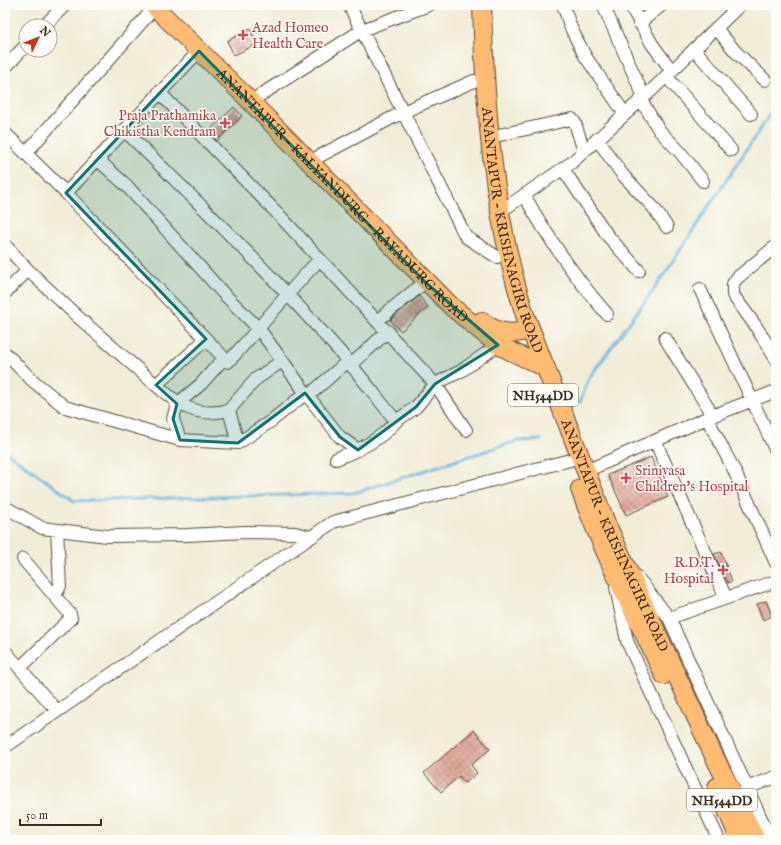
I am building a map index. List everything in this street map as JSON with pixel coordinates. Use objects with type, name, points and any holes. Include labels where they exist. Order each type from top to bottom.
[{"type":"highway","name":"ANANTAPUR - KRISHNAGIRI ROAD","points":[[469,5],[478,136],[497,257],[505,289],[586,471],[606,523],[617,562]]},
{"type":"highway","name":"ANANTAPUR - KRISHNAGIRI ROAD","points":[[482,5],[484,82],[490,137],[501,211],[525,332]]},
{"type":"highway","name":"ANANTAPUR - KALYANDURG - RAYADURG ROAD","points":[[159,6],[199,51],[425,282],[478,330],[498,345],[538,364]]},
{"type":"highway","name":"ANANTAPUR - KALYANDURG - RAYADURG ROAD","points":[[159,6],[259,96],[432,276],[480,320],[502,333],[525,332]]},
{"type":"highway","name":"ANANTAPUR - KRISHNAGIRI ROAD","points":[[538,364],[590,517],[617,562],[709,757],[756,840]]},
{"type":"highway","name":"NH544DD","points":[[709,757],[740,840]]},
{"type":"street","points":[[52,18],[65,5]]},
{"type":"street","points":[[349,5],[466,237],[497,257]]},
{"type":"street","points":[[259,96],[362,30],[429,5]]},
{"type":"street","points":[[564,5],[574,34],[585,56],[625,114]]},
{"type":"street","points":[[603,5],[642,98],[659,130],[680,152],[703,181]]},
{"type":"street","points":[[630,5],[669,74],[731,150]]},
{"type":"street","points":[[639,23],[662,5]]},
{"type":"street","points":[[501,211],[563,169],[584,151],[669,74],[740,5]]},
{"type":"street","points":[[26,153],[159,6]]},
{"type":"street","points":[[716,28],[735,51],[766,80]]},
{"type":"street","points":[[694,50],[751,114]]},
{"type":"street","points":[[66,193],[199,51]]},
{"type":"street","points":[[5,68],[18,54]]},
{"type":"street","points":[[318,157],[403,112],[474,81]]},
{"type":"street","points":[[159,92],[214,146],[388,331],[435,384],[466,430]]},
{"type":"street","points":[[490,137],[572,119],[575,123],[584,151]]},
{"type":"street","points":[[124,130],[195,199],[287,294],[349,363],[396,421]]},
{"type":"street","points":[[5,133],[66,193],[228,362],[259,329],[287,294],[320,259]]},
{"type":"street","points":[[597,139],[622,174],[653,207],[667,227]]},
{"type":"street","points":[[97,159],[137,197],[223,293],[259,329],[340,437],[358,450]]},
{"type":"street","points":[[563,169],[608,236],[639,271]]},
{"type":"street","points":[[524,195],[539,223],[584,288],[607,314]]},
{"type":"street","points":[[5,246],[28,270],[177,404],[192,410],[209,413],[229,410],[256,379],[282,361]]},
{"type":"street","points":[[776,246],[737,278],[733,284],[733,295],[755,325],[776,359]]},
{"type":"street","points":[[5,293],[28,270]]},
{"type":"street","points":[[378,320],[425,282]]},
{"type":"street","points":[[700,289],[754,400],[776,451]]},
{"type":"street","points":[[5,353],[32,380],[65,406],[180,440],[238,443],[271,421],[349,363],[388,331]]},
{"type":"street","points":[[665,338],[710,417],[776,563]]},
{"type":"street","points":[[156,385],[206,339]]},
{"type":"street","points":[[336,458],[358,450],[376,439],[396,421],[416,407],[435,384],[460,371],[498,345]]},
{"type":"street","points":[[180,440],[173,419],[177,404],[201,384],[224,358]]},
{"type":"street","points":[[586,471],[710,417],[776,391]]},
{"type":"street","points":[[229,410],[238,443]]},
{"type":"street","points":[[655,441],[726,598]]},
{"type":"street","points":[[5,747],[333,522],[570,460]]},
{"type":"street","points":[[5,507],[37,526],[107,536],[187,535],[244,532],[296,533],[311,537]]},
{"type":"street","points":[[54,596],[60,586],[57,530]]},
{"type":"street","points":[[20,668],[70,620],[70,614],[23,559]]},
{"type":"street","points":[[617,562],[669,618],[771,840]]},
{"type":"street","points":[[617,562],[627,641],[719,840]]},
{"type":"street","points":[[669,618],[776,581]]},
{"type":"street","points":[[5,651],[57,711]]},
{"type":"street","points":[[746,788],[776,777]]},
{"type":"highlighted area","points":[[199,51],[425,282],[498,345],[435,384],[416,407],[358,450],[340,437],[305,393],[238,443],[180,440],[173,419],[177,404],[156,385],[206,339],[66,193]]},
{"type":"building","points":[[250,29],[257,44],[234,55],[227,41]]},
{"type":"building","points":[[234,107],[242,116],[217,141],[208,132]]},
{"type":"building","points":[[419,296],[428,307],[401,331],[390,320]]},
{"type":"building","points":[[651,457],[668,497],[626,515],[608,475]]},
{"type":"building","points":[[721,552],[732,581],[728,583],[714,554]]},
{"type":"building","points":[[766,601],[772,616],[763,620],[757,604]]},
{"type":"building","points":[[474,730],[490,749],[471,765],[477,773],[465,783],[459,776],[441,792],[424,773]]},
{"type":"waterway","points":[[580,402],[589,378],[659,282],[776,105]]},
{"type":"waterway","points":[[5,451],[74,501],[354,493],[517,441],[541,440]]},
{"type":"place","name":"Azad Homeo Health Care","points":[[243,35]]},
{"type":"place","name":"Praja Prathamika Chikistha Kendram","points":[[225,123]]},
{"type":"place","name":"Srinivasa Children's Hospital","points":[[626,478]]},
{"type":"place","name":"R.D.T. Hospital","points":[[723,570]]}]
